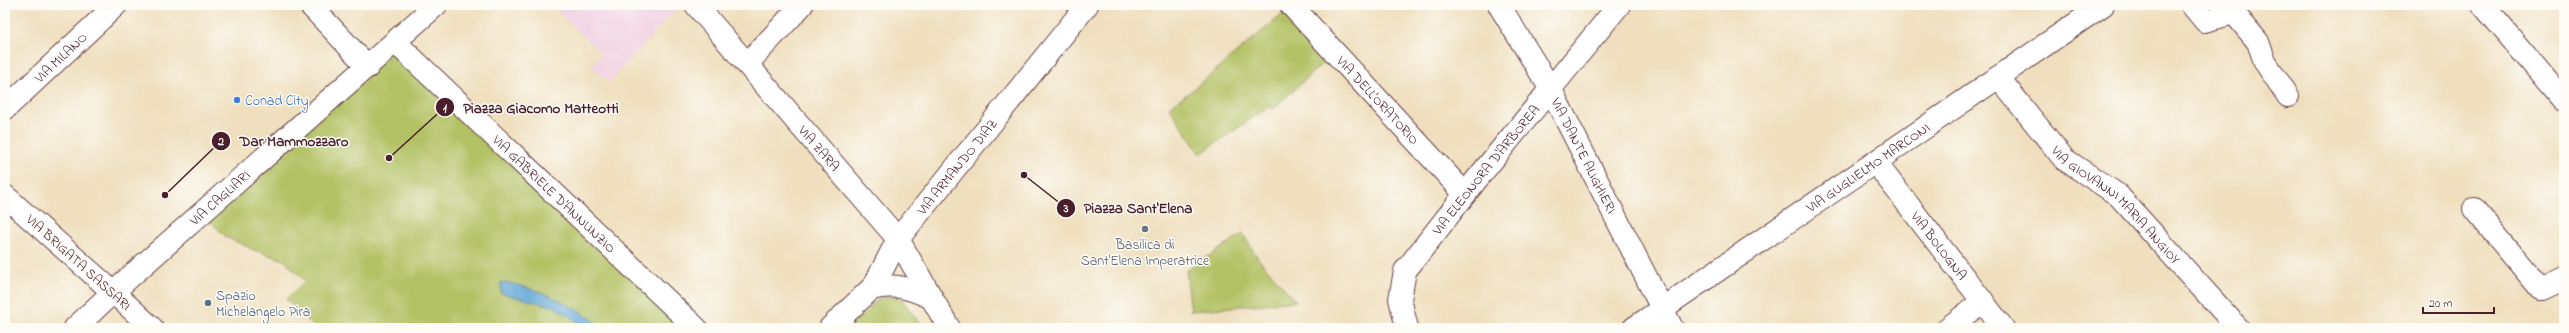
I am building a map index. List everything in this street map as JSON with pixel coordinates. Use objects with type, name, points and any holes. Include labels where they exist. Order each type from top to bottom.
[{"type":"street","name":"VIA MILANO","points":[[5,110],[116,5]]},
{"type":"street","points":[[310,5],[368,67]]},
{"type":"street","name":"VIA CAGLIARI","points":[[75,328],[113,292],[436,5]]},
{"type":"street","name":"VIA ZARA","points":[[696,5],[830,158],[898,239],[948,328]]},
{"type":"street","points":[[747,64],[802,5]]},
{"type":"street","name":"VIA ARMANDO DIAZ","points":[[830,328],[871,289],[898,239],[1087,5]]},
{"type":"street","name":"VIA DELL'ORATORIO","points":[[1291,5],[1465,194]]},
{"type":"street","name":"VIA DANTE ALIGHIERI","points":[[1499,5],[1550,88],[1667,319]]},
{"type":"street","name":"VIA ELEONORA D'ARBOREA","points":[[1408,328],[1400,299],[1405,271],[1550,88],[1620,5]]},
{"type":"street","name":"VIA GUGLIELMO MARCONI","points":[[1634,328],[1667,319],[1876,163],[2103,5]]},
{"type":"street","points":[[2192,5],[2205,21],[2234,13],[2258,42],[2265,62],[2288,96]]},
{"type":"street","points":[[2483,5],[2564,101]]},
{"type":"street","name":"VIA GABRIELE D'ANNUNZIO","points":[[396,42],[696,328]]},
{"type":"street","name":"VIA GIOVANNI MARIA ANGIOY","points":[[1998,77],[2064,159],[2118,195],[2238,328]]},
{"type":"street","name":"VIA BOLOGNA","points":[[1876,163],[2003,328]]},
{"type":"street","name":"VIA BRIGATA SASSARI","points":[[5,196],[152,328]]},
{"type":"street","points":[[2474,209],[2541,289],[2564,278]]},
{"type":"street","points":[[871,289],[887,285],[902,286],[932,298]]},
{"type":"street","points":[[1948,328],[1983,301]]},
{"type":"shaded area","points":[[551,5],[680,5],[609,82],[591,66],[602,54]]},
{"type":"green space","points":[[1284,13],[1326,60],[1273,109],[1270,106],[1200,154],[1169,107],[1191,91]]},
{"type":"green space","points":[[394,49],[686,328],[315,328],[286,299],[305,281],[284,260],[254,250],[226,237],[205,216]]},
{"type":"green space","points":[[1243,234],[1259,260],[1296,301],[1191,311],[1186,271]]},
{"type":"green space","points":[[896,296],[903,301],[923,328],[848,328],[881,297]]},
{"type":"water","points":[[501,282],[529,288],[555,298],[580,312],[603,328],[587,328],[555,307],[501,293]]},
{"type":"place","name":"Conad City","points":[[237,100]]},
{"type":"place","name":"Piazza Giacomo Matteotti","points":[[389,158]]},
{"type":"place","name":"Piazza Sant'Elena","points":[[1024,175]]},
{"type":"place","name":"Dar Mammozzaro","points":[[165,195]]},
{"type":"place","name":"Basilica di Sant'Elena Imperatrice","points":[[1145,229]]},
{"type":"place","name":"Spazio Michelangelo Pira","points":[[208,303]]}]
